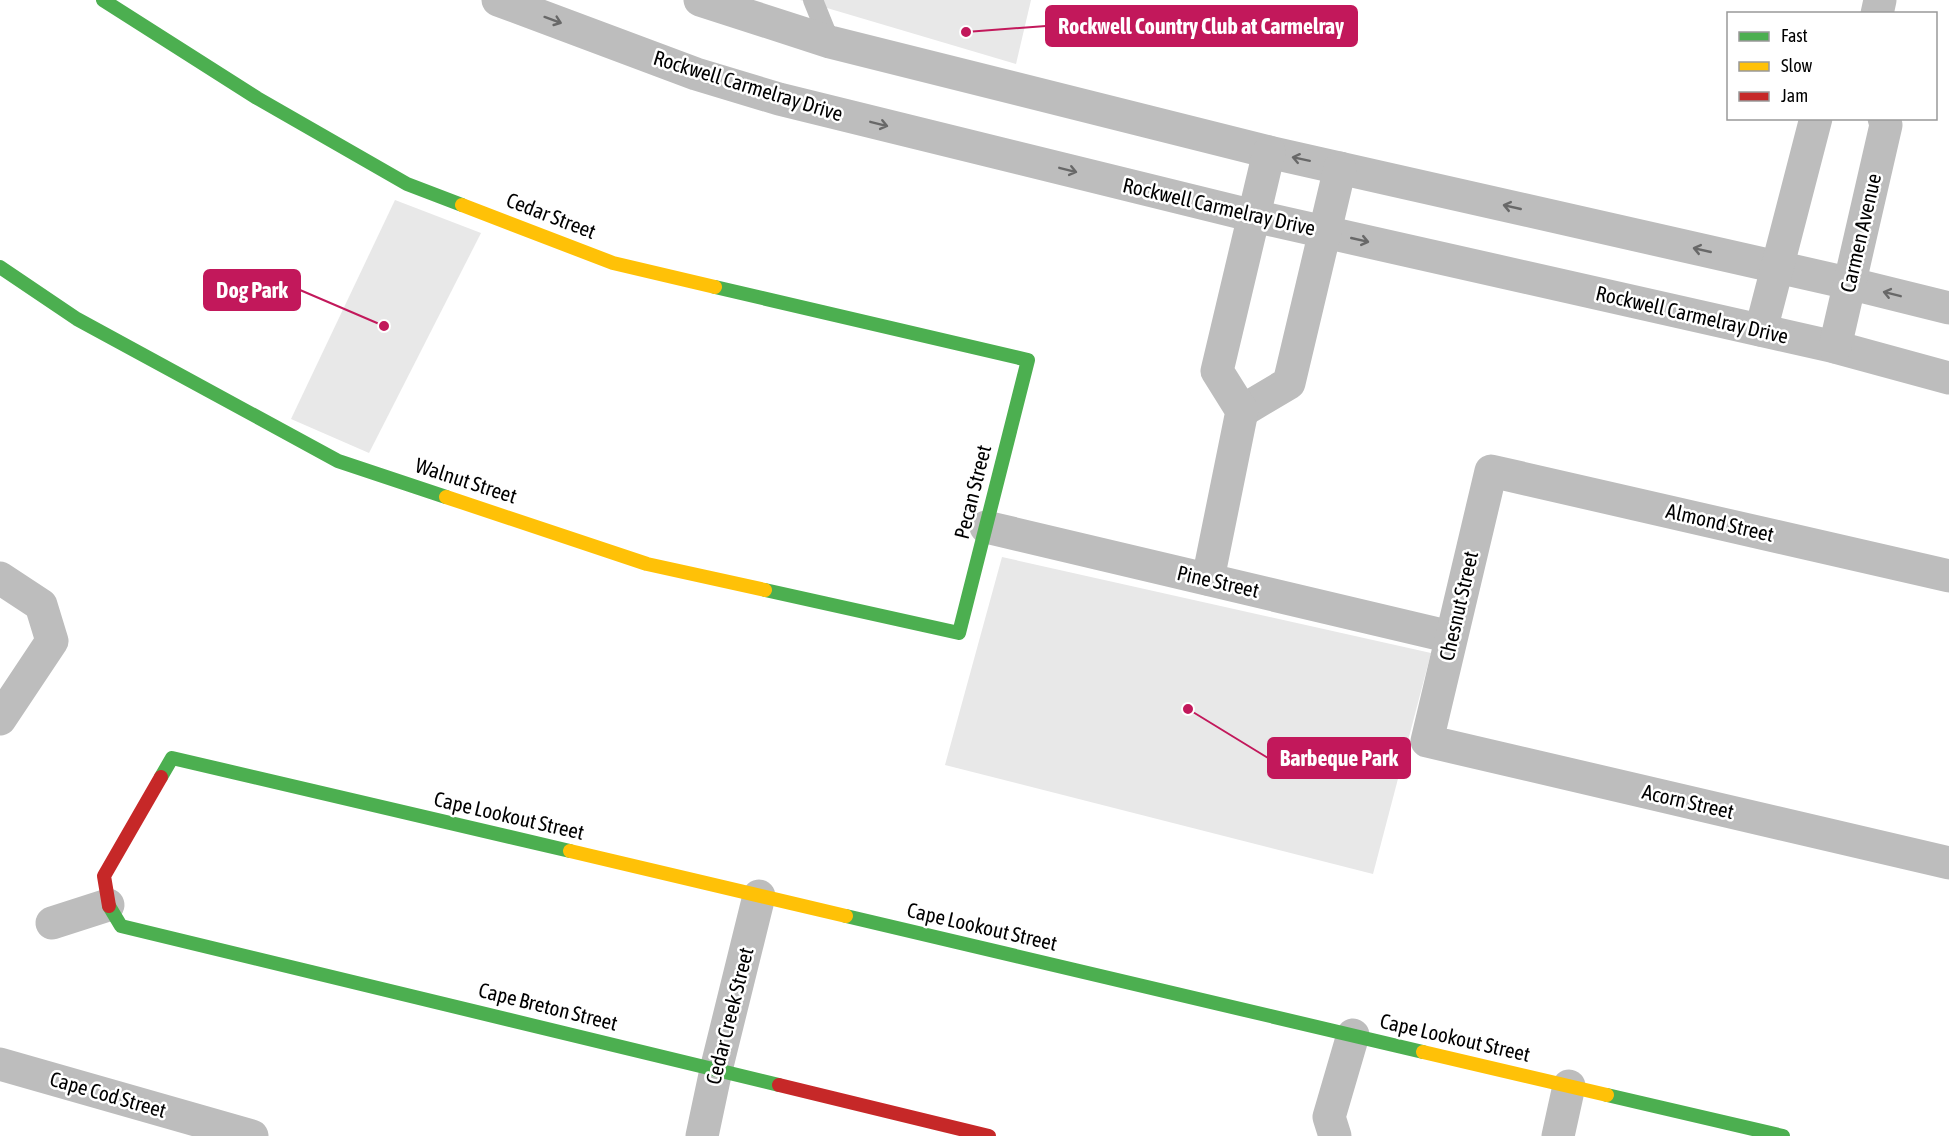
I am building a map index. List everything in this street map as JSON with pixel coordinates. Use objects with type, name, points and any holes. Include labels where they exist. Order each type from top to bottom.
[{"type":"street","name":"Cedar Street","points":[[103,0],[257,98],[407,184],[613,263],[1028,360]]},
{"type":"street","name":"Rockwell Carmelray Drive","points":[[498,0],[696,74],[779,99],[1254,216],[1835,347],[1949,378]]},
{"type":"street","points":[[700,0],[747,8],[830,42],[1269,152],[1949,308]]},
{"type":"street","points":[[1761,330],[1815,120]]},
{"type":"street","name":"Carmen Avenue","points":[[1835,347],[1886,125],[1885,120]]},
{"type":"street","points":[[1208,579],[1242,411],[1217,371],[1269,152]]},
{"type":"street","points":[[1242,411],[1289,383],[1340,168]]},
{"type":"street","name":"Walnut Street","points":[[0,267],[77,319],[338,460],[647,564],[959,633]]},
{"type":"street","name":"Pecan Street","points":[[959,633],[1028,360]]},
{"type":"street","name":"Almond Street","points":[[1491,471],[1949,576]]},
{"type":"street","name":"Chesnut Street","points":[[1427,741],[1491,471]]},
{"type":"street","name":"Pine Street","points":[[986,527],[1451,637]]},
{"type":"street","points":[[0,578],[41,605],[52,641],[0,719]]},
{"type":"street","name":"Acorn Street","points":[[1427,741],[1949,863]]},
{"type":"street","name":"Cape Lookout Street","points":[[108,905],[104,876],[172,758],[1783,1136]]},
{"type":"street","name":"Cedar Creek Street","points":[[702,1136],[759,896]]},
{"type":"street","points":[[52,923],[108,905]]},
{"type":"street","name":"Cape Breton Street","points":[[108,905],[121,926],[989,1136]]},
{"type":"street","points":[[1335,1136],[1329,1117],[1353,1035]]},
{"type":"street","name":"Cape Cod Street","points":[[0,1064],[252,1136]]},
{"type":"street","points":[[1558,1136],[1569,1086]]},
{"type":"lane","points":[[813,0],[830,42]]},
{"type":"shaded area","points":[[800,0],[1031,0],[1016,64]]},
{"type":"shaded area","points":[[395,200],[481,233],[369,453],[291,419]]},
{"type":"shaded area","points":[[1002,557],[1431,653],[1373,874],[945,765]]},
{"type":"traffic: fast","points":[[103,0],[257,98],[407,184],[462,205]]},
{"type":"traffic: fast","points":[[0,267],[77,319],[338,461],[446,497]]},
{"type":"traffic: fast","points":[[715,287],[1028,360],[959,633],[765,590]]},
{"type":"traffic: fast","points":[[161,777],[172,758],[570,851]]},
{"type":"traffic: fast","points":[[109,906],[121,926],[779,1085]]},
{"type":"traffic: fast","points":[[846,916],[1423,1052]]},
{"type":"traffic: fast","points":[[1607,1095],[1783,1136]]},
{"type":"traffic: slow","points":[[462,205],[613,263],[715,287]]},
{"type":"traffic: slow","points":[[446,497],[647,564],[765,590]]},
{"type":"traffic: slow","points":[[570,851],[846,916]]},
{"type":"traffic: slow","points":[[1423,1052],[1607,1095]]},
{"type":"traffic: jam","points":[[109,906],[104,876],[161,777]]},
{"type":"traffic: jam","points":[[779,1085],[989,1136]]},
{"type":"place","name":"Rockwell Country Club at Carmelray","points":[[966,32]]},
{"type":"place","name":"Dog Park","points":[[384,326]]},
{"type":"place","name":"Barbeque Park","points":[[1188,709]]}]
